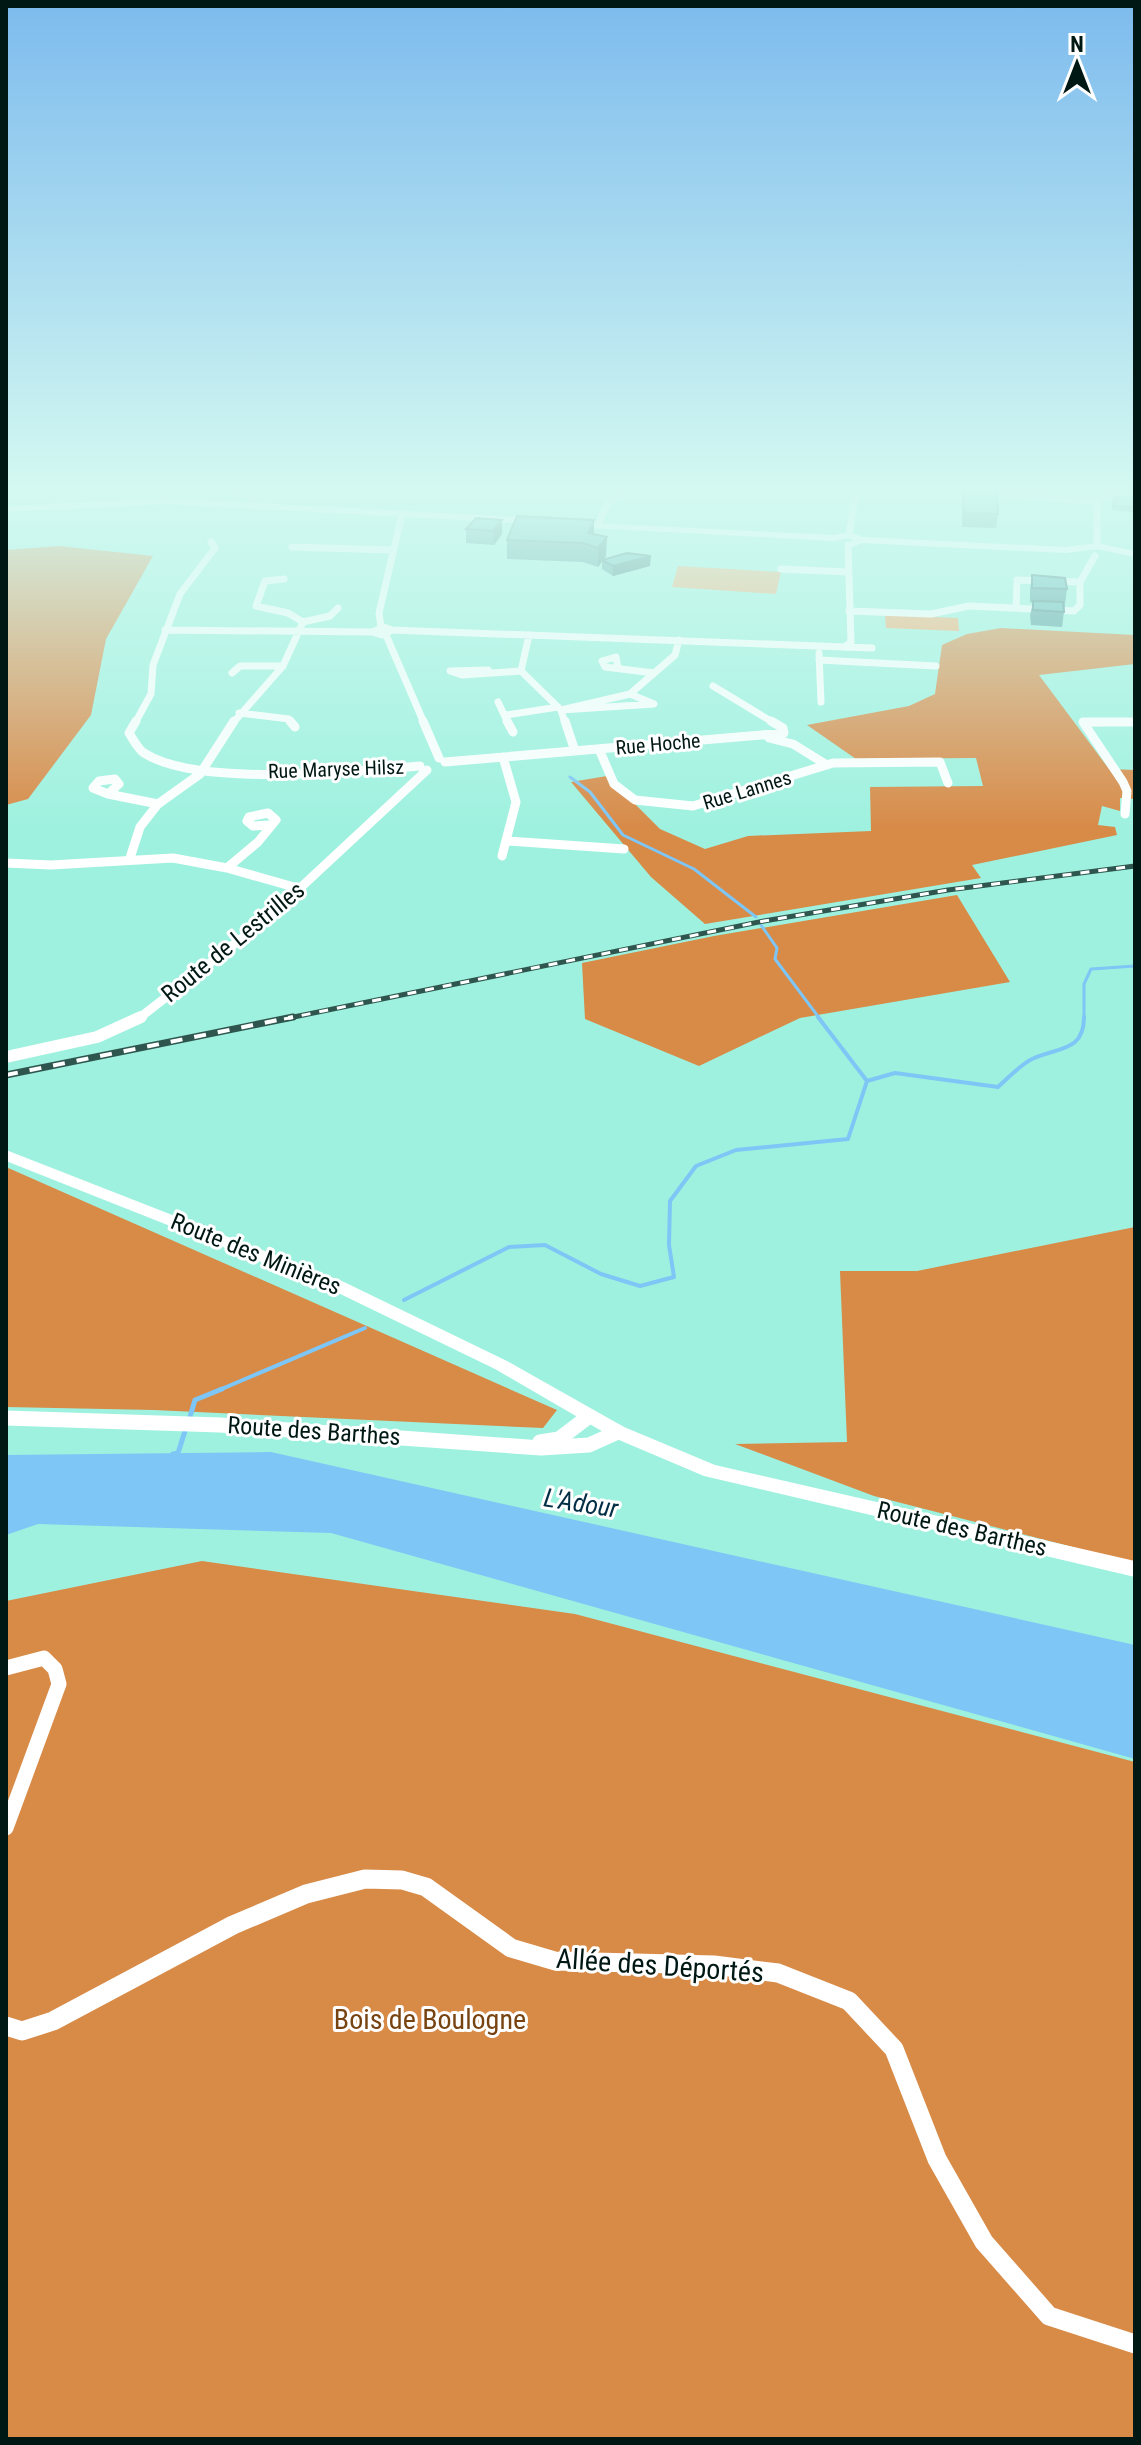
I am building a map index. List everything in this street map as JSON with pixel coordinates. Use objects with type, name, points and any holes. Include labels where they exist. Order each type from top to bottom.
[{"type":"main road","name":"Route des Minières","points":[[6,1155],[338,1286],[620,1427]]},
{"type":"main road","name":"Route des Minières","points":[[501,1365],[588,1417]]},
{"type":"main road","name":"Route des Barthes","points":[[588,1417],[790,1489]]},
{"type":"main road","name":"Route des Barthes","points":[[620,1427],[711,1471],[1135,1569]]},
{"type":"street","points":[[177,601],[165,630],[260,629],[300,633],[386,630],[872,648]]},
{"type":"street","points":[[258,601],[256,606],[288,613],[303,622],[330,616],[338,608]]},
{"type":"street","points":[[382,601],[379,613],[442,760]]},
{"type":"street","points":[[844,647],[851,642],[849,601]]},
{"type":"street","points":[[1016,601],[1016,608]]},
{"type":"street","points":[[849,611],[931,614],[958,606],[1074,611],[1080,601]]},
{"type":"street","points":[[130,858],[140,827],[158,804],[194,780],[204,769],[239,713],[283,666],[303,622]]},
{"type":"street","name":"Rue Maryse Hilsz","points":[[165,630],[153,665],[153,687],[131,726],[130,742],[154,760],[204,769],[312,774],[424,768]]},
{"type":"street","points":[[521,671],[529,635]]},
{"type":"street","points":[[506,715],[630,694],[675,655],[679,640]]},
{"type":"street","points":[[819,646],[821,702]]},
{"type":"street","points":[[819,660],[936,666]]},
{"type":"street","points":[[232,673],[240,666],[283,666]]},
{"type":"street","points":[[618,668],[654,673]]},
{"type":"street","points":[[488,670],[521,671],[559,708],[575,751]]},
{"type":"street","points":[[713,686],[783,728],[784,733],[758,736]]},
{"type":"street","points":[[559,708],[654,704],[630,694]]},
{"type":"street","points":[[498,702],[513,732]]},
{"type":"street","points":[[239,713],[289,719],[295,727]]},
{"type":"street","points":[[1125,814],[1127,791],[1123,782],[1083,722],[1135,722]]},
{"type":"street","name":"Rue Hoche","points":[[424,768],[442,760],[758,736]]},
{"type":"street","name":"Rue Lannes","points":[[758,736],[793,744],[827,765]]},
{"type":"street","name":"Rue Lannes","points":[[599,749],[614,784],[635,800],[693,806],[840,762],[940,762],[948,783]]},
{"type":"street","points":[[502,856],[516,802],[503,757]]},
{"type":"street","name":"Route de Lestrilles","points":[[6,1057],[97,1037],[127,1025],[269,917],[424,768]]},
{"type":"street","points":[[108,794],[158,804]]},
{"type":"street","points":[[227,868],[269,831],[268,825]]},
{"type":"street","points":[[507,841],[624,849]]},
{"type":"street","points":[[6,863],[75,864],[130,858],[173,858],[227,868],[301,889]]},
{"type":"street","name":"Route des Barthes","points":[[525,1445],[559,1439],[588,1417]]},
{"type":"street","name":"Route des Barthes","points":[[6,1418],[140,1420],[541,1448],[589,1445],[620,1427]]},
{"type":"street","points":[[6,1668],[44,1658],[55,1669],[59,1684],[6,1828]]},
{"type":"street","name":"Allée des Déportés","points":[[6,2026],[22,2031],[53,2021],[233,1925],[306,1894],[365,1879],[402,1880],[426,1887],[511,1948],[555,1961],[714,1965],[778,1973],[849,2001],[894,2049],[937,2159],[984,2242],[1049,2316],[1135,2344]]},
{"type":"shaded area","points":[[885,615],[958,618],[959,631],[886,628]]},
{"type":"green space","points":[[6,601],[127,601],[106,639],[91,715],[28,799],[6,805]]},
{"type":"green space","points":[[1001,628],[1135,635],[1135,664],[1039,675],[1109,769],[1135,770],[1135,799],[1120,798],[1120,811],[1102,806],[1098,825],[1115,827],[1117,835],[972,865],[981,878],[705,924],[651,877],[571,782],[607,776],[660,829],[705,849],[748,836],[871,831],[870,787],[983,786],[976,758],[856,759],[807,725],[909,706],[935,694],[942,645],[967,634]]},
{"type":"green space","points":[[957,895],[1010,982],[800,1018],[699,1066],[585,1019],[582,963],[714,936]]},
{"type":"green space","points":[[6,1167],[557,1410],[543,1428],[154,1410],[6,1407]]},
{"type":"green space","points":[[1135,1227],[1135,1563],[874,1496],[735,1444],[847,1442],[840,1271],[917,1271]]},
{"type":"green space","name":"Bois de Boulogne","points":[[202,1561],[575,1614],[1135,1762],[1135,2439],[6,2439],[6,1601]]},
{"type":"water","points":[[271,1452],[1135,1645],[1135,1759],[331,1533],[38,1524],[6,1535],[6,1455]]},
{"type":"building","points":[[1033,601],[1063,602],[1064,612],[1033,610]]},
{"type":"waterway","points":[[570,777],[590,792],[623,835],[694,869],[756,917]]},
{"type":"waterway","points":[[761,925],[777,948],[775,959],[820,1019]]},
{"type":"waterway","points":[[1084,1017],[1084,984],[1091,969],[1135,966]]},
{"type":"waterway","points":[[818,1017],[867,1081]]},
{"type":"waterway","points":[[867,1081],[895,1073],[998,1087],[1028,1062],[1074,1043],[1080,1037],[1084,1017]]},
{"type":"waterway","points":[[404,1300],[509,1247],[545,1245],[601,1274],[640,1286],[674,1277],[669,1245],[670,1201],[696,1166],[736,1150],[848,1139],[867,1081]]},
{"type":"waterway","points":[[217,1391],[365,1328]]},
{"type":"waterway","points":[[189,1420],[195,1400],[222,1389]]},
{"type":"waterway","points":[[173,1454],[178,1453],[186,1428]]},
{"type":"railway","points":[[284,1019],[764,921],[948,890],[1135,866]]},
{"type":"railway","points":[[6,1075],[293,1017]]},
{"type":"water label","name":"L'Adour","points":[[581,1503]]}]
